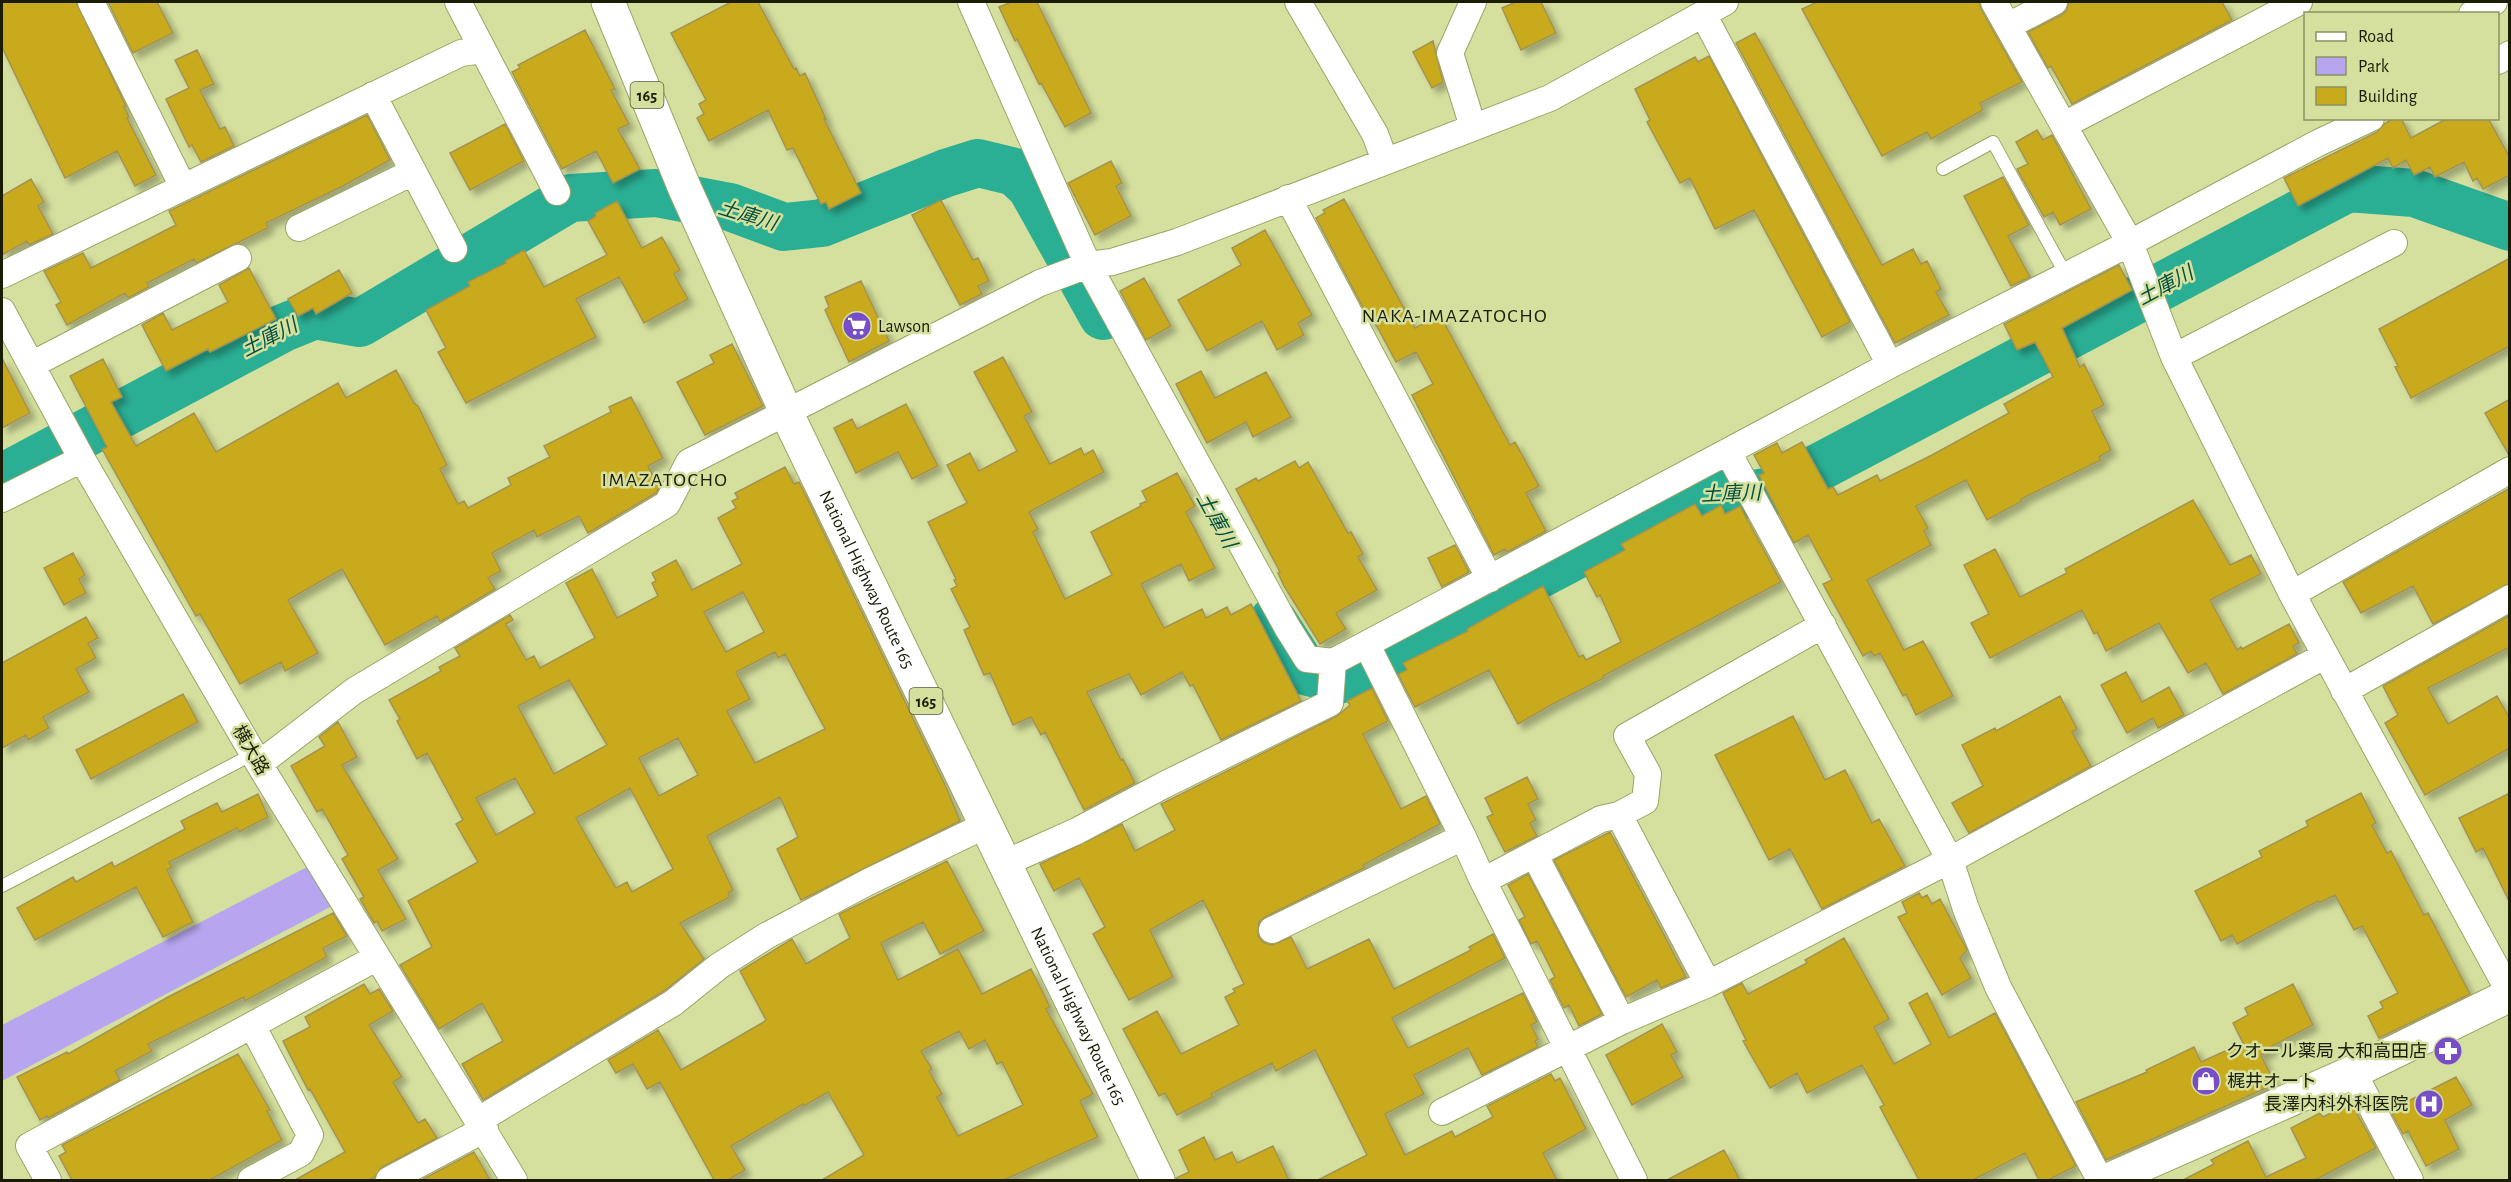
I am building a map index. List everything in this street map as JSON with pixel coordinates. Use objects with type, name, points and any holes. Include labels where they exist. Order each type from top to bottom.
[{"type":"main road","name":"National Highway Route 165","points":[[608,2],[685,189],[787,414],[1158,1180]]},
{"type":"main road","points":[[2109,1180],[2353,1072],[2510,994]]},
{"type":"street","points":[[91,2],[183,187]]},
{"type":"street","points":[[458,2],[557,192]]},
{"type":"street","points":[[971,2],[1088,265],[1287,627],[1307,659],[1332,674]]},
{"type":"street","points":[[1298,2],[1375,134],[1385,161]]},
{"type":"street","points":[[1473,2],[1450,53],[1473,127]]},
{"type":"street","points":[[1994,2],[2130,243],[2174,357],[2292,594],[2510,994]]},
{"type":"street","points":[[2008,26],[2054,2]]},
{"type":"street","points":[[2064,125],[2299,2]]},
{"type":"street","points":[[2475,12],[2494,2]]},
{"type":"street","points":[[256,759],[354,691],[667,504],[689,462],[1040,283],[1088,265],[1112,262],[1177,242],[1550,98],[1714,8],[1890,365]]},
{"type":"street","points":[[2,275],[461,53],[483,50]]},
{"type":"street","points":[[373,95],[454,249]]},
{"type":"street","points":[[1005,863],[1077,831],[1330,703],[1332,674],[1367,645],[1890,365],[2130,243],[2318,142],[2367,120]]},
{"type":"street","points":[[299,228],[413,172]]},
{"type":"street","points":[[1288,198],[1490,579]]},
{"type":"street","points":[[2174,357],[2394,243]]},
{"type":"street","points":[[31,364],[238,258]]},
{"type":"street","name":"横大路","points":[[2,311],[76,446],[256,759],[376,958],[482,1124],[514,1180]]},
{"type":"street","points":[[2,499],[76,446]]},
{"type":"street","points":[[1728,452],[1950,860],[1966,909],[1998,987],[2100,1180]]},
{"type":"street","points":[[2292,594],[2510,470]]},
{"type":"street","points":[[2344,691],[2510,598]]},
{"type":"street","points":[[1483,881],[1601,819],[1619,814],[1645,801],[1648,774],[1627,735],[1823,625]]},
{"type":"street","points":[[1367,645],[1634,1180]]},
{"type":"street","points":[[1442,1112],[1622,1021],[1708,984],[1950,860],[2324,656]]},
{"type":"street","points":[[1619,814],[1708,984]]},
{"type":"street","points":[[388,1180],[482,1124],[673,1003],[719,966],[766,936],[868,882],[986,825]]},
{"type":"street","points":[[1272,930],[1463,837]]},
{"type":"street","points":[[1534,854],[1622,1021]]},
{"type":"street","points":[[48,1180],[29,1146],[376,958]]},
{"type":"street","points":[[251,1180],[301,1153],[310,1135],[252,1025]]},
{"type":"street","points":[[2353,1072],[2410,1180]]},
{"type":"lane","points":[[1943,169],[1993,142],[2066,275]]},
{"type":"lane","points":[[2,886],[256,759]]},
{"type":"green space","points":[[309,866],[332,906],[2,1081],[2,1025]]},
{"type":"building","points":[[2,2],[76,2],[126,106],[124,107],[129,117],[127,118],[156,175],[135,186],[117,151],[65,178],[2,47]]},
{"type":"building","points":[[108,2],[157,2],[173,33],[133,53]]},
{"type":"building","points":[[731,2],[758,2],[794,69],[796,68],[800,76],[805,73],[826,119],[824,119],[861,193],[829,209],[826,202],[821,204],[793,148],[787,150],[768,110],[709,141],[697,118],[704,114],[699,104],[706,100],[671,33]]},
{"type":"building","points":[[1012,2],[1037,2],[1091,113],[1065,127],[1041,83],[1039,84],[1017,39],[1015,41],[999,7]]},
{"type":"building","points":[[1516,2],[1541,2],[1556,33],[1521,50],[1502,8]]},
{"type":"building","points":[[1817,2],[1979,2],[2022,82],[1980,103],[1983,110],[1931,139],[1927,132],[1882,156],[1802,9]]},
{"type":"building","points":[[2069,2],[2222,2],[2232,20],[2072,104],[2051,66],[2048,68],[2028,32],[2061,15],[2067,10]]},
{"type":"building","points":[[585,30],[615,89],[611,90],[629,124],[618,129],[640,169],[613,183],[596,151],[562,169],[512,72],[520,68],[518,65]]},
{"type":"building","points":[[1755,33],[1882,265],[1913,249],[1921,264],[1927,261],[1941,289],[1936,292],[1949,315],[1895,343],[1736,43]]},
{"type":"building","points":[[1433,41],[1443,82],[1432,88],[1413,52]]},
{"type":"building","points":[[197,50],[214,84],[200,90],[220,129],[225,127],[234,146],[201,162],[192,145],[189,147],[166,99],[189,88],[175,60]]},
{"type":"building","points":[[1709,56],[1850,322],[1822,337],[1754,210],[1715,229],[1690,178],[1680,183],[1647,122],[1650,120],[1635,89],[1695,57],[1698,62]]},
{"type":"building","points":[[367,115],[390,160],[343,186],[266,223],[268,228],[196,263],[194,259],[147,283],[149,287],[128,298],[125,293],[67,325],[56,305],[61,302],[44,271],[83,253],[91,268],[176,225],[169,211]]},
{"type":"building","points":[[2391,120],[2402,120],[2411,138],[2444,120],[2489,120],[2510,158],[2510,175],[2483,189],[2477,178],[2473,181],[2464,162],[2435,177],[2430,167],[2414,175],[2406,160],[2393,168],[2388,158],[2298,206],[2284,178],[2377,132]]},
{"type":"building","points":[[505,124],[524,161],[470,190],[450,153]]},
{"type":"building","points":[[2037,130],[2043,140],[2052,135],[2091,209],[2060,225],[2053,212],[2044,217],[2017,169],[2028,164],[2016,142]]},
{"type":"building","points":[[1111,161],[1122,183],[1116,186],[1131,216],[1095,235],[1068,183]]},
{"type":"building","points":[[2003,177],[2029,225],[2008,236],[2030,277],[2011,286],[1964,196]]},
{"type":"building","points":[[31,179],[44,202],[38,206],[53,234],[29,245],[27,241],[2,255],[2,196]]},
{"type":"building","points":[[1344,199],[1415,328],[1440,315],[1510,445],[1515,442],[1539,486],[1526,493],[1546,531],[1507,552],[1505,549],[1494,555],[1412,395],[1433,384],[1416,352],[1396,362],[1374,321],[1371,323],[1316,218],[1325,213],[1323,210]]},
{"type":"building","points":[[941,200],[973,260],[978,258],[989,281],[978,286],[982,294],[960,305],[912,215]]},
{"type":"building","points":[[617,201],[642,248],[662,237],[680,270],[674,274],[688,299],[644,323],[619,277],[576,299],[596,337],[466,403],[438,352],[446,348],[426,310],[470,286],[468,282],[506,263],[505,261],[524,250],[544,287],[607,255],[588,221],[596,216],[595,213]]},
{"type":"building","points":[[1265,230],[1312,315],[1298,323],[1304,335],[1277,350],[1262,321],[1207,351],[1178,300],[1241,265],[1232,248]]},
{"type":"building","points":[[2510,258],[2510,346],[2411,398],[2379,329]]},
{"type":"building","points":[[2119,265],[2132,290],[2062,328],[2080,367],[2084,364],[2104,405],[2092,411],[2111,450],[2099,457],[2101,460],[2021,499],[2022,501],[1987,520],[1966,480],[1916,506],[1928,528],[1924,531],[1931,545],[1867,580],[1904,650],[1923,641],[1953,696],[1916,715],[1906,694],[1903,696],[1880,653],[1874,656],[1871,651],[1863,656],[1823,584],[1832,580],[1808,535],[1794,543],[1759,475],[1764,473],[1754,455],[1777,443],[1782,453],[1802,442],[1828,489],[1833,487],[1838,495],[1877,475],[1880,481],[1932,455],[2009,413],[2004,404],[2053,377],[2035,342],[2017,350],[2004,324]]},
{"type":"building","points":[[249,268],[276,319],[210,352],[208,349],[166,371],[142,325],[163,313],[172,330],[228,302],[219,285]]},
{"type":"building","points":[[339,270],[352,293],[316,314],[313,308],[298,316],[288,299]]},
{"type":"building","points":[[1144,278],[1171,326],[1146,340],[1120,291]]},
{"type":"building","name":"Lawson","points":[[861,281],[889,341],[849,362],[825,310],[829,307],[825,297]]},
{"type":"building","points":[[732,344],[763,406],[705,435],[677,382],[714,363],[710,355]]},
{"type":"building","points":[[1003,357],[1032,412],[1024,416],[1050,464],[1081,448],[1084,455],[1093,450],[1104,472],[1029,512],[1038,529],[1033,532],[1065,599],[1112,575],[1091,532],[1141,506],[1140,504],[1147,501],[1142,491],[1177,473],[1195,506],[1186,512],[1215,568],[1189,581],[1181,564],[1141,584],[1164,628],[1202,609],[1206,618],[1227,607],[1231,615],[1251,604],[1301,701],[1221,740],[1193,685],[1190,686],[1182,672],[1141,695],[1129,674],[1087,692],[1135,783],[1084,810],[1045,732],[1041,735],[1031,717],[1013,725],[990,673],[984,675],[964,630],[970,627],[951,589],[957,586],[954,580],[956,579],[928,522],[967,503],[947,465],[970,453],[979,471],[1017,451],[974,372]]},
{"type":"building","points":[[2,358],[30,413],[2,428]]},
{"type":"building","points":[[103,359],[122,397],[111,402],[136,446],[194,413],[216,452],[338,383],[346,398],[396,370],[414,403],[418,406],[447,465],[440,469],[458,504],[464,501],[468,508],[511,485],[508,478],[550,457],[544,446],[611,412],[609,407],[631,397],[663,458],[648,466],[659,487],[656,493],[588,533],[579,516],[537,537],[534,530],[492,553],[501,571],[488,578],[495,589],[440,622],[437,616],[385,645],[342,569],[288,600],[318,653],[285,671],[281,662],[240,684],[200,614],[196,616],[102,449],[107,447],[70,376]]},
{"type":"building","points":[[1201,371],[1215,398],[1266,372],[1291,417],[1253,437],[1246,422],[1207,443],[1176,384]]},
{"type":"building","points":[[2510,399],[2510,455],[2509,455],[2485,413]]},
{"type":"building","points":[[906,404],[938,466],[912,479],[898,452],[856,473],[834,428],[852,419],[857,429]]},
{"type":"building","points":[[1295,461],[1299,468],[1308,462],[1348,533],[1351,532],[1363,554],[1358,557],[1377,590],[1336,613],[1346,629],[1320,644],[1284,586],[1278,573],[1280,572],[1236,489],[1256,478],[1258,481]]},
{"type":"building","points":[[785,467],[794,484],[799,482],[946,787],[960,821],[801,900],[777,849],[798,837],[780,797],[707,836],[733,890],[728,893],[730,897],[680,923],[704,959],[664,991],[483,1100],[462,1064],[503,1041],[482,1003],[439,1029],[400,965],[432,947],[408,901],[478,862],[456,824],[463,820],[427,753],[417,759],[389,700],[441,671],[439,667],[460,656],[455,648],[510,615],[513,620],[506,624],[526,660],[534,656],[540,668],[595,638],[566,583],[592,569],[617,618],[658,596],[652,583],[656,581],[652,573],[676,560],[692,590],[742,564],[718,518],[736,508],[732,501],[738,498],[735,493]],"holes":[[[743,592],[764,632],[726,652],[704,612]],[[775,652],[778,658],[785,654],[825,729],[755,763],[727,711],[750,699],[736,672]],[[569,680],[607,745],[554,774],[518,706]],[[678,738],[698,775],[659,796],[639,758]],[[515,778],[535,813],[496,835],[476,798]],[[630,788],[673,869],[632,892],[627,882],[616,888],[576,818]]]},
{"type":"building","points":[[2510,488],[2510,583],[2433,624],[2413,586],[2361,613],[2343,582]]},
{"type":"building","points":[[2193,500],[2230,565],[2251,555],[2261,574],[2210,600],[2237,650],[2289,624],[2299,643],[2293,646],[2297,654],[2223,694],[2206,663],[2188,673],[2159,623],[2106,651],[2097,632],[2094,634],[2082,610],[1990,658],[1971,623],[1989,614],[1964,565],[1995,549],[2020,597],[2067,573],[2065,569]]},
{"type":"building","points":[[1695,504],[1702,516],[1721,505],[1725,514],[1740,506],[1781,582],[1603,676],[1604,678],[1518,724],[1489,670],[1415,707],[1398,674],[1407,670],[1403,663],[1468,631],[1467,629],[1543,586],[1579,657],[1583,655],[1586,660],[1621,642],[1600,595],[1597,597],[1584,572],[1625,550],[1621,544]]},
{"type":"building","points":[[1455,545],[1469,572],[1442,587],[1428,558]]},
{"type":"building","points":[[73,553],[85,575],[79,579],[86,593],[64,605],[44,568]]},
{"type":"building","points":[[2510,615],[2510,647],[2428,688],[2448,724],[2497,696],[2510,719],[2510,748],[2425,795],[2385,723],[2398,715],[2383,686]]},
{"type":"building","points":[[86,617],[98,638],[88,643],[96,658],[76,669],[89,692],[43,717],[49,728],[28,740],[26,735],[2,748],[2,663]]},
{"type":"building","points":[[2126,672],[2142,702],[2169,687],[2184,715],[2158,728],[2153,718],[2127,733],[2101,685]]},
{"type":"building","points":[[1372,688],[1388,721],[1363,734],[1366,740],[1401,809],[1426,796],[1440,824],[1363,865],[1364,868],[1265,917],[1259,922],[1258,936],[1263,942],[1272,945],[1291,937],[1307,969],[1369,939],[1394,989],[1471,950],[1469,947],[1493,934],[1505,958],[1392,1018],[1408,1048],[1523,993],[1537,1022],[1531,1025],[1538,1039],[1535,1041],[1538,1047],[1482,1075],[1468,1048],[1414,1075],[1424,1094],[1385,1114],[1405,1155],[1452,1131],[1455,1137],[1493,1117],[1487,1106],[1551,1074],[1555,1081],[1560,1078],[1586,1129],[1543,1153],[1557,1180],[1318,1180],[1367,1155],[1315,1050],[1276,1071],[1272,1063],[1211,1094],[1213,1097],[1177,1115],[1165,1093],[1159,1096],[1123,1029],[1157,1011],[1181,1054],[1239,1025],[1225,997],[1235,992],[1233,989],[1244,984],[1203,900],[1150,930],[1173,977],[1129,1000],[1093,934],[1105,927],[1079,878],[1054,891],[1040,864],[1122,824],[1135,851],[1175,830],[1161,804],[1337,716],[1350,705],[1347,701]]},
{"type":"building","points":[[183,694],[198,722],[91,779],[76,750]]},
{"type":"building","points":[[2060,696],[2077,729],[2072,732],[2091,766],[1969,833],[1952,803],[1983,786],[1962,745],[1995,728],[1996,731]]},
{"type":"building","points":[[1793,716],[1825,780],[1845,770],[1872,823],[1879,819],[1905,866],[1822,909],[1790,849],[1769,860],[1715,755]]},
{"type":"building","points":[[338,722],[357,757],[342,765],[398,859],[378,870],[406,919],[382,931],[377,921],[374,923],[360,899],[364,897],[342,859],[348,855],[322,809],[317,812],[291,766],[325,746],[319,737]]},
{"type":"building","points":[[1527,777],[1538,799],[1528,804],[1536,820],[1530,823],[1537,836],[1505,852],[1487,817],[1493,814],[1485,798]]},
{"type":"building","points":[[2361,793],[2376,823],[2372,825],[2387,853],[2391,851],[2424,915],[2428,913],[2470,994],[2379,1038],[2368,1016],[2383,1008],[2380,1002],[2398,993],[2362,926],[2354,930],[2335,895],[2319,903],[2318,901],[2237,944],[2232,935],[2221,941],[2195,891],[2262,857],[2259,851],[2308,826],[2306,821]]},
{"type":"building","points":[[2510,793],[2510,903],[2483,848],[2476,852],[2459,818]]},
{"type":"building","points":[[258,794],[268,817],[239,832],[237,828],[169,862],[172,867],[167,870],[193,922],[163,937],[136,887],[35,940],[17,908],[73,877],[76,882],[112,862],[114,867],[185,829],[181,821],[217,803],[222,812]]},
{"type":"building","points":[[1610,832],[1686,977],[1661,988],[1657,980],[1626,997],[1554,860]]},
{"type":"building","points":[[947,861],[984,931],[940,954],[923,922],[881,943],[898,980],[958,949],[982,994],[1031,969],[1050,1007],[1046,1009],[1093,1094],[1080,1101],[1098,1137],[1004,1180],[822,1180],[864,1155],[828,1092],[731,1146],[745,1170],[728,1180],[714,1180],[660,1082],[647,1089],[633,1064],[616,1073],[608,1060],[658,1030],[681,1070],[762,1023],[766,1020],[740,971],[792,939],[806,964],[850,938],[839,914]],"holes":[[[959,1031],[969,1049],[985,1040],[997,1064],[1002,1062],[1023,1105],[958,1136],[937,1097],[942,1094],[929,1071],[932,1069],[921,1051]]]},
{"type":"building","points":[[1528,874],[1602,1014],[1579,1026],[1569,1005],[1564,1008],[1550,980],[1555,977],[1537,941],[1531,944],[1519,920],[1525,917],[1508,885]]},
{"type":"building","points":[[1919,893],[1922,898],[1927,895],[1932,904],[1940,899],[1967,950],[1960,958],[1971,978],[1942,995],[1898,917],[1907,913],[1902,902]]},
{"type":"building","points":[[333,913],[347,936],[323,948],[327,957],[245,1001],[244,997],[148,1044],[152,1051],[115,1071],[120,1080],[40,1120],[17,1077],[67,1052],[68,1054],[168,997]]},
{"type":"building","points":[[1844,938],[1889,1019],[1874,1027],[1894,1064],[1931,1044],[1909,1003],[1927,993],[1949,1038],[1995,1013],[2076,1166],[2048,1180],[2039,1180],[2025,1153],[1973,1180],[1919,1180],[1880,1107],[1884,1105],[1862,1065],[1807,1093],[1797,1073],[1770,1088],[1743,1041],[1746,1040],[1723,993],[1742,983],[1748,994],[1807,963],[1805,960]]},
{"type":"building","points":[[364,984],[370,994],[379,989],[393,1011],[369,1025],[402,1077],[393,1082],[418,1123],[425,1119],[437,1138],[382,1167],[375,1177],[368,1180],[295,1180],[345,1152],[310,1089],[308,1090],[283,1041],[310,1027],[305,1017]]},
{"type":"building","points":[[2293,984],[2313,1025],[2270,1047],[2271,1050],[2261,1055],[2275,1084],[2106,1160],[2076,1102],[2147,1072],[2146,1070],[2194,1047],[2201,1062],[2243,1043],[2233,1023],[2248,1015],[2245,1008]]},
{"type":"building","points":[[1662,1024],[1677,1052],[1671,1055],[1683,1077],[1632,1105],[1606,1055]]},
{"type":"building","points":[[238,1054],[270,1110],[267,1111],[282,1140],[210,1180],[72,1180],[59,1156],[66,1152],[62,1145]]},
{"type":"building","points":[[2456,1077],[2472,1105],[2445,1120],[2459,1149],[2426,1166],[2408,1131],[2403,1134],[2392,1114],[2404,1108],[2402,1104]]},
{"type":"building","points":[[2351,1103],[2376,1148],[2315,1180],[2183,1180],[2214,1164],[2211,1160],[2248,1141],[2266,1177],[2306,1158],[2291,1128],[2320,1113],[2323,1117]]},
{"type":"building","points":[[1204,1137],[1215,1160],[1232,1152],[1237,1163],[1273,1146],[1289,1180],[1177,1180],[1176,1178],[1189,1172],[1179,1150]]},
{"type":"building","points":[[1724,1150],[1740,1180],[1667,1180]]},
{"type":"building","points":[[474,1152],[490,1180],[422,1180],[423,1179]]},
{"type":"waterway","name":"土庫川","points":[[2,478],[283,328],[315,315],[360,323],[570,198],[656,193],[730,207],[784,227],[822,223],[946,173],[978,163],[1015,172],[1031,187],[1103,316]]},
{"type":"waterway","name":"土庫川","points":[[1273,621],[1305,671],[1339,680],[1696,492],[1736,496],[1774,491],[2348,188],[2414,193],[2510,227]]},
{"type":"place","name":"Lawson","points":[[857,326]]},
{"type":"place","name":"クオール薬局 大和高田店","points":[[2448,1051]]},
{"type":"place","name":"梶井オート","points":[[2206,1081]]},
{"type":"place","name":"長澤内科外科医院","points":[[2429,1104]]},
{"type":"district","name":"NAKA-IMAZATOCHO","points":[[1455,315]]},
{"type":"district","name":"IMAZATOCHO","points":[[665,479]]}]
